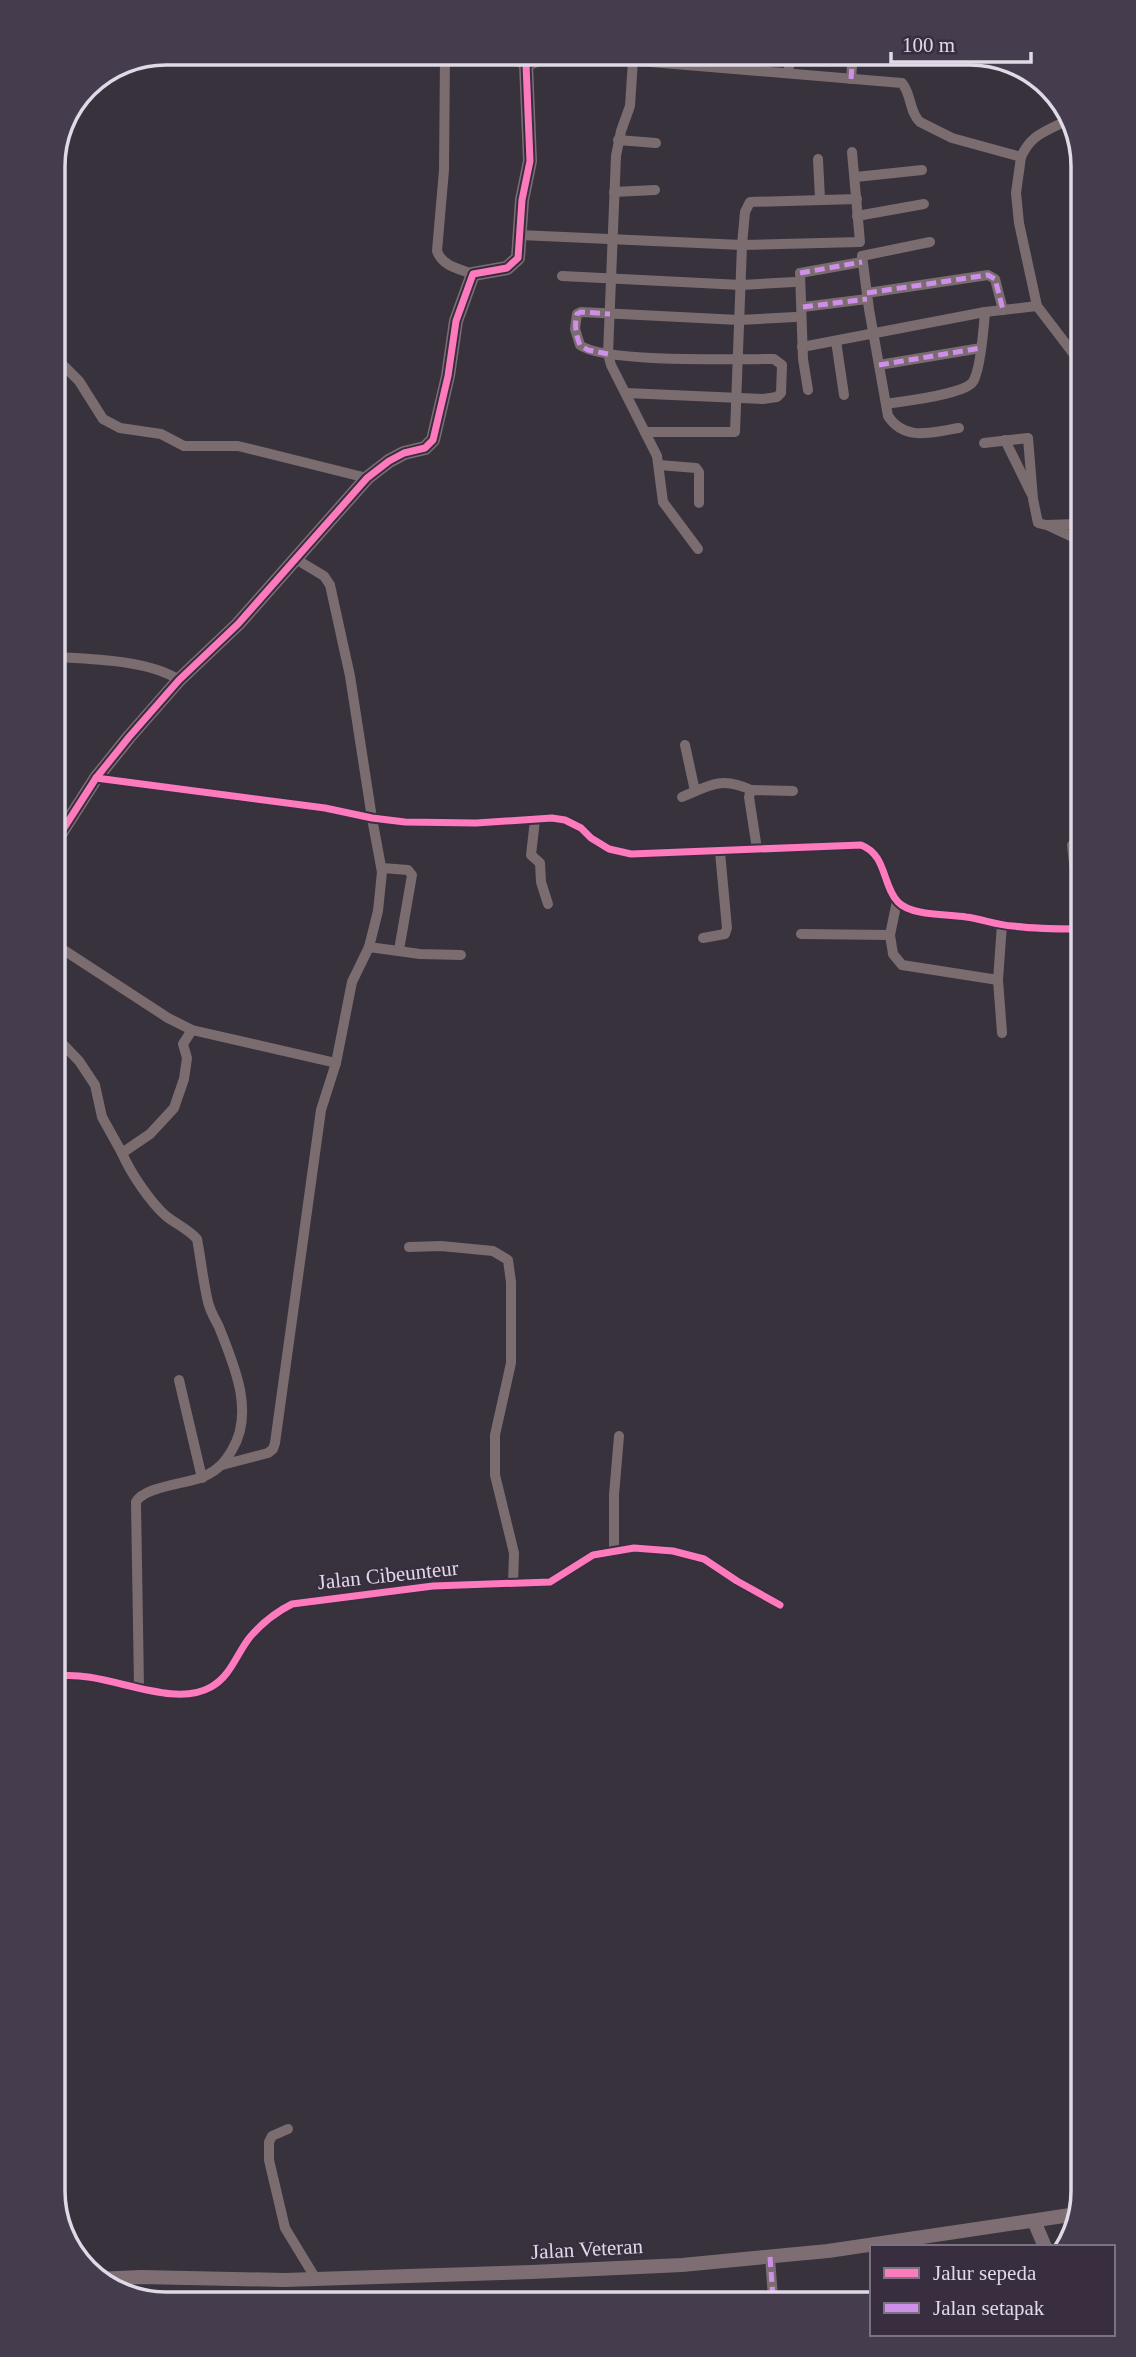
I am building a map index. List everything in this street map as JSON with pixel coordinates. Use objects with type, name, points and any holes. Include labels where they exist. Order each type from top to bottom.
[{"type":"main road","points":[[65,826],[96,778],[129,737],[179,680],[238,624],[367,478],[389,461],[404,453],[425,448],[433,440],[457,321],[473,274],[500,270],[518,258],[522,200],[530,161],[526,65]]},
{"type":"main road","name":"Jalan Veteran","points":[[895,2245],[1068,2215]]},
{"type":"main road","points":[[1034,2221],[1044,2245]]},
{"type":"main road","name":"Jalan Veteran","points":[[114,2277],[316,2279],[532,2273],[682,2265],[870,2247]]},
{"type":"street","points":[[445,65],[444,170],[437,251],[444,263],[473,274]]},
{"type":"street","points":[[634,65],[630,106],[618,140],[608,354],[657,456],[662,501],[698,549]]},
{"type":"street","points":[[693,65],[902,83],[908,91],[915,118],[920,122],[952,138],[1021,157]]},
{"type":"street","points":[[788,73],[789,65]]},
{"type":"street","points":[[851,79],[852,65]]},
{"type":"street","points":[[1062,122],[1036,135],[1025,147],[1016,193],[1019,223],[1037,306],[1071,348]]},
{"type":"street","points":[[618,140],[656,143]]},
{"type":"street","points":[[520,235],[742,245],[860,242],[852,152]]},
{"type":"street","points":[[818,159],[820,199]]},
{"type":"street","points":[[856,177],[922,170]]},
{"type":"street","points":[[614,192],[655,190]]},
{"type":"street","points":[[645,432],[735,432],[742,245],[745,212],[750,202],[857,199]]},
{"type":"street","points":[[858,216],[923,204]]},
{"type":"street","points":[[930,242],[862,256],[867,296],[888,416],[894,425],[910,433],[959,428]]},
{"type":"street","points":[[808,390],[800,273],[862,262]]},
{"type":"street","points":[[803,307],[988,275],[995,279],[1003,310]]},
{"type":"street","points":[[562,276],[741,285],[794,282]]},
{"type":"street","points":[[803,347],[985,312],[1037,306]]},
{"type":"street","points":[[626,393],[763,399],[777,397],[781,393],[782,365],[775,359],[608,354],[583,348],[575,329],[577,314],[582,312],[739,320],[796,317]]},
{"type":"street","points":[[886,404],[937,396],[971,384],[981,348],[985,312]]},
{"type":"street","points":[[836,341],[844,394]]},
{"type":"street","points":[[879,365],[981,348]]},
{"type":"street","points":[[65,366],[79,381],[103,419],[120,428],[161,434],[184,446],[238,446],[367,478]]},
{"type":"street","points":[[984,443],[1025,437],[1030,440],[1033,499],[1038,523],[1071,536]]},
{"type":"street","points":[[1005,440],[1033,499]]},
{"type":"street","points":[[659,465],[696,468],[699,472],[699,503]]},
{"type":"street","points":[[1046,525],[1071,524]]},
{"type":"street","points":[[139,1687],[136,1502],[139,1496],[145,1492],[202,1478],[222,1465],[274,1449],[321,1110],[336,1063],[352,982],[369,947],[377,911],[382,868],[350,676],[330,585],[324,576],[294,558]]},
{"type":"street","points":[[65,658],[135,665],[164,672],[179,680]]},
{"type":"street","points":[[685,744],[695,791]]},
{"type":"street","points":[[96,778],[324,808],[405,822],[476,823],[552,818],[572,822],[599,843],[618,852],[631,854],[855,844],[869,848],[881,865],[897,901],[905,907],[1002,924],[1041,929],[1071,929]]},
{"type":"street","points":[[682,797],[713,784],[732,782],[751,790],[793,791]]},
{"type":"street","points":[[751,790],[749,797],[757,849]]},
{"type":"street","points":[[535,820],[531,855],[540,863],[541,882],[548,904]]},
{"type":"street","points":[[703,938],[725,934],[727,928],[720,852]]},
{"type":"street","points":[[382,868],[408,870],[412,875],[399,950]]},
{"type":"street","points":[[897,901],[890,935],[893,954],[902,965],[998,980]]},
{"type":"street","points":[[1002,924],[998,980],[1002,1034]]},
{"type":"street","points":[[801,934],[890,935]]},
{"type":"street","points":[[369,947],[420,954],[461,955]]},
{"type":"street","points":[[65,951],[168,1018],[192,1030],[336,1063]]},
{"type":"street","points":[[122,1153],[150,1134],[174,1108],[186,1065],[187,1055],[183,1044],[192,1030]]},
{"type":"street","points":[[65,1046],[95,1085],[102,1117],[131,1171],[155,1205],[172,1221],[191,1231],[197,1239],[208,1303],[233,1363],[243,1416],[240,1437],[222,1465]]},
{"type":"street","points":[[409,1247],[441,1246],[493,1251],[508,1260],[511,1282],[511,1363],[495,1435],[495,1475],[514,1553],[513,1584]]},
{"type":"street","points":[[179,1380],[202,1478]]},
{"type":"street","points":[[614,1550],[614,1495],[619,1436]]},
{"type":"street","name":"Jalan Cibeunteur","points":[[65,1675],[77,1674],[169,1694],[190,1693],[210,1688],[229,1670],[250,1638],[273,1615],[292,1604],[433,1587],[555,1581],[593,1555],[614,1550],[645,1548],[689,1554],[704,1559],[780,1605]]},
{"type":"street","points":[[288,2129],[272,2136],[269,2142],[269,2160],[285,2228],[316,2279]]},
{"type":"street","points":[[770,2257],[773,2292]]},
{"type":"marked path","points":[[851,79],[852,65]]},
{"type":"marked path","points":[[800,273],[862,262]]},
{"type":"marked path","points":[[867,293],[988,275],[995,279],[1003,310]]},
{"type":"marked path","points":[[803,307],[867,299]]},
{"type":"marked path","points":[[608,354],[588,350],[580,345],[576,322],[577,314],[581,312],[610,314]]},
{"type":"marked path","points":[[879,365],[981,348]]},
{"type":"marked path","points":[[770,2257],[773,2292]]},
{"type":"cycle path","points":[[65,826],[96,778],[129,737],[179,680],[238,624],[367,478],[389,461],[404,453],[425,448],[433,440],[448,376],[456,321],[473,274],[507,268],[518,258],[522,200],[530,161],[526,65]]},
{"type":"cycle path","points":[[96,778],[325,808],[405,822],[476,823],[552,818],[565,820],[581,828],[609,849],[631,854],[861,845],[876,856],[893,895],[904,907],[930,914],[1007,925],[1071,929]]},
{"type":"cycle path","points":[[65,1676],[97,1678],[157,1692],[195,1693],[211,1687],[224,1677],[255,1632],[270,1618],[292,1604],[433,1586],[550,1582],[593,1555],[634,1548],[673,1551],[704,1559],[780,1605]]}]
